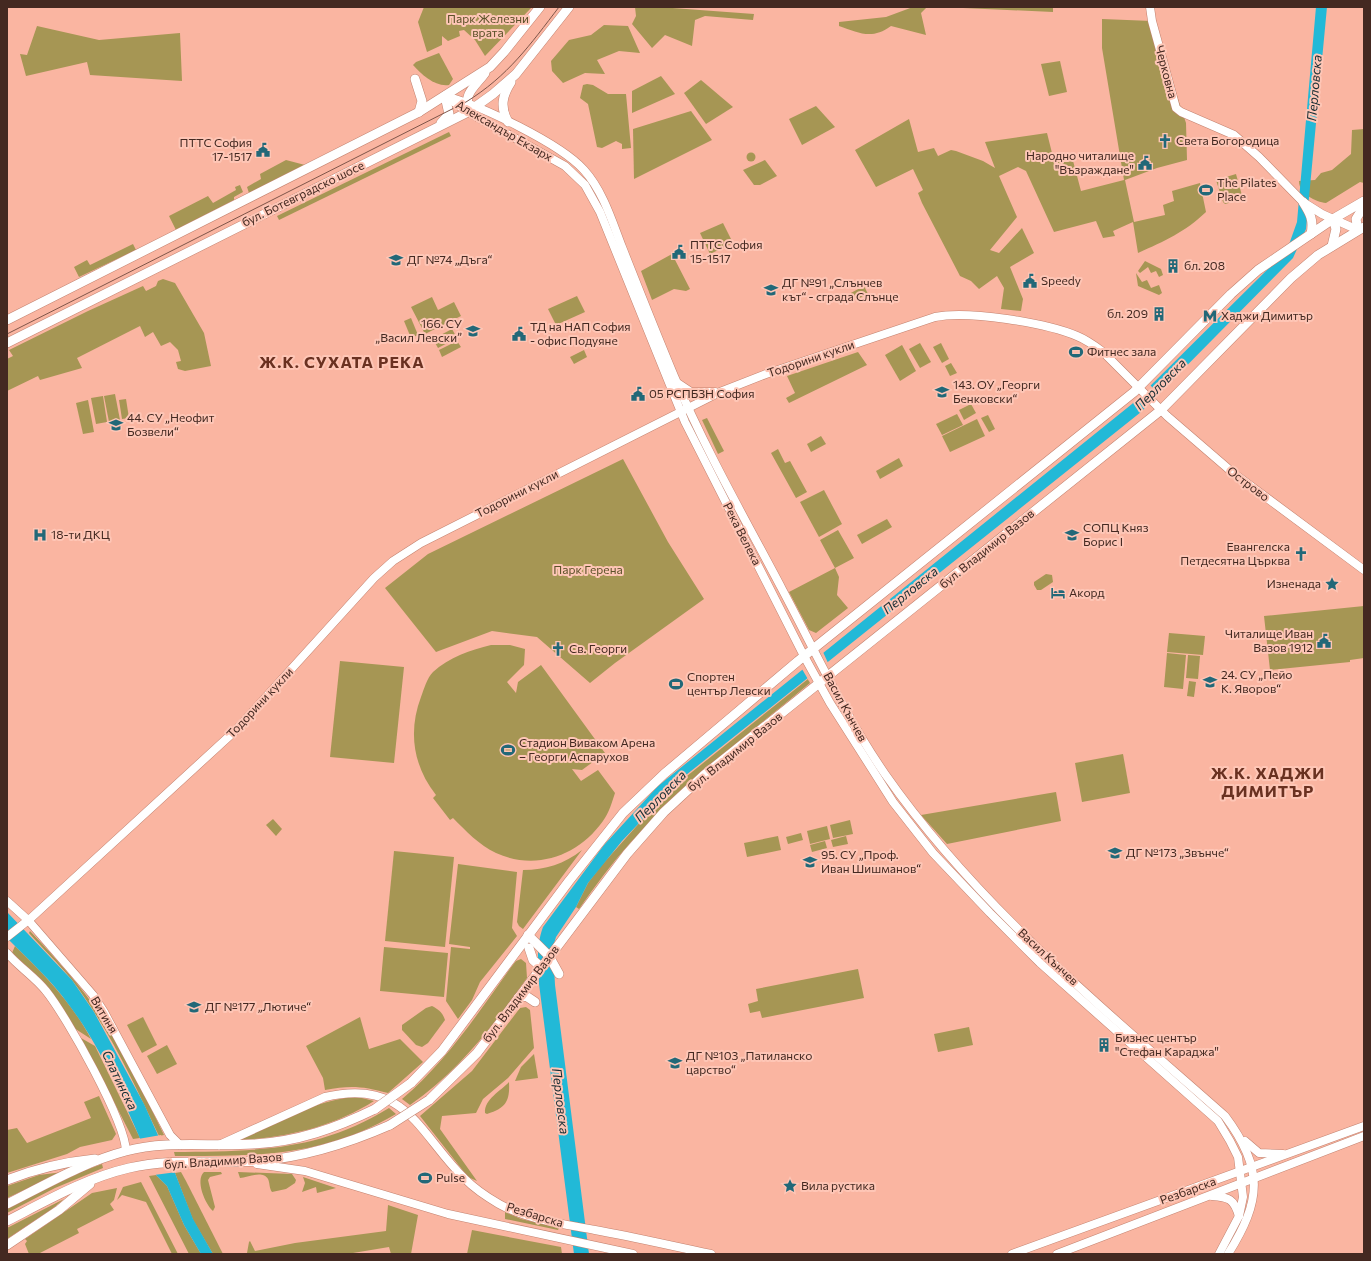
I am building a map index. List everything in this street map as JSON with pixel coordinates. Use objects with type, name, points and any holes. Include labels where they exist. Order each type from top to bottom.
[{"type":"main road","name":"бул. Ботевградско шосе","points":[[7,320],[419,112],[490,67],[540,7]]},
{"type":"main road","name":"бул. Ботевградско шосе","points":[[7,343],[477,107],[516,74],[569,7]]},
{"type":"main road","points":[[468,112],[466,102],[469,93],[490,67]]},
{"type":"main road","points":[[508,122],[502,106],[507,88],[516,74]]},
{"type":"main road","points":[[415,79],[422,101],[419,112]]},
{"type":"main road","points":[[433,130],[447,118],[449,114],[445,96]]},
{"type":"main road","name":"бул. Владимир Вазов","points":[[7,1204],[67,1174],[126,1151],[180,1145],[254,1144],[293,1140],[324,1132],[375,1109],[411,1083],[442,1051],[528,935],[602,839],[639,797],[664,774],[814,652],[1099,422],[1141,390],[1231,294],[1258,270],[1333,219],[1364,201]]},
{"type":"main road","points":[[1303,202],[1312,217],[1313,224],[1311,234]]},
{"type":"main road","points":[[1361,228],[1356,219],[1364,206]]},
{"type":"main road","points":[[1332,246],[1336,229],[1333,219]]},
{"type":"main road","name":"бул. Владимир Вазов","points":[[7,1221],[71,1189],[123,1170],[177,1163],[232,1162],[281,1158],[311,1152],[347,1142],[390,1125],[430,1100],[477,1052],[627,854],[664,812],[704,775],[818,680],[1158,406],[1288,281],[1332,246],[1361,228]]},
{"type":"main road","points":[[528,935],[549,956],[559,974]]},
{"type":"main road","points":[[529,948],[533,960],[541,967]]},
{"type":"main road","points":[[518,998],[526,996],[534,1002]]},
{"type":"main road","points":[[7,1180],[33,1171],[76,1161],[105,1158]]},
{"type":"main road","points":[[7,1245],[59,1210],[96,1179]]},
{"type":"street","name":"Черковна","points":[[1150,7],[1152,21],[1176,108],[1181,112],[1241,140],[1303,202],[1333,219],[1361,228]]},
{"type":"street","name":"Александър Екзарх","points":[[445,96],[477,107],[560,150],[575,160],[592,180],[606,207],[688,407]]},
{"type":"street","name":"Александър Екзарх","points":[[445,96],[468,112],[565,166],[585,185],[604,220],[680,410]]},
{"type":"street","name":"Тодорини кукли","points":[[7,937],[26,922],[236,730],[350,603],[393,561],[421,543],[680,410],[766,374],[917,322],[945,315],[956,314],[989,317],[1049,327],[1077,336],[1103,352],[1141,390]]},
{"type":"street","points":[[676,380],[691,392],[720,392]]},
{"type":"street","name":"Острово","points":[[1141,390],[1232,472],[1364,570]]},
{"type":"street","name":"Река Велека","points":[[688,407],[814,652]]},
{"type":"street","name":"Река Велека","points":[[680,410],[806,659]]},
{"type":"street","name":"Васил Кънчев","points":[[814,652],[876,760],[943,850],[1048,959],[1225,1116],[1240,1136],[1252,1168],[1254,1178],[1253,1198],[1248,1217],[1228,1254]]},
{"type":"street","name":"Васил Кънчев","points":[[806,659],[893,802],[934,853],[990,913],[1040,963],[1218,1121],[1238,1157],[1244,1197],[1239,1216],[1219,1254]]},
{"type":"street","name":"Витиня","points":[[7,901],[93,995],[104,1012],[170,1135],[180,1145]]},
{"type":"street","points":[[7,953],[47,991],[75,1037],[102,1087],[124,1135],[126,1151]]},
{"type":"street","name":"Резбарска","points":[[218,1145],[325,1097],[359,1092],[399,1106],[418,1122],[465,1179],[481,1193],[500,1204],[520,1213],[565,1224],[711,1254]]},
{"type":"street","name":"Резбарска","points":[[1012,1254],[1364,1126]]},
{"type":"street","points":[[1240,1136],[1259,1153],[1291,1153]]},
{"type":"street","name":"Резбарска","points":[[1057,1254],[1364,1136]]},
{"type":"street","name":"Резбарска","points":[[232,1162],[270,1165],[306,1171],[448,1214],[633,1254]]},
{"type":"street","points":[[1209,1196],[1223,1197],[1230,1200],[1236,1206],[1239,1216]]},
{"type":"green space","name":"Парк Железни врата","points":[[424,7],[532,7],[485,56],[475,40],[464,30],[459,31],[460,36],[448,41],[442,36],[442,45],[427,52],[418,22]]},
{"type":"green space","points":[[635,7],[659,7],[754,14],[753,20],[705,16],[695,20],[692,46],[665,35],[652,48],[632,24],[636,16]]},
{"type":"green space","points":[[913,7],[927,7],[921,13],[926,35],[891,26],[878,33],[865,34],[839,26],[839,22],[886,17]]},
{"type":"green space","points":[[941,7],[1053,7],[1053,12]]},
{"type":"green space","points":[[1102,19],[1152,21],[1186,123],[1187,160],[1157,168],[1125,180],[1134,222],[1165,215],[1163,205],[1174,201],[1172,191],[1200,183],[1206,212],[1174,236],[1138,253],[1133,222],[1113,231],[1115,236],[1103,238],[1096,221],[1054,232],[1026,171],[1018,167],[999,176],[1017,217],[990,250],[999,253],[1022,228],[1034,253],[1010,267],[1023,299],[1021,311],[1001,309],[1004,288],[997,276],[979,289],[971,281],[960,276],[922,203],[918,193],[923,190],[913,169],[876,187],[855,150],[909,119],[918,152],[934,148],[938,156],[951,150],[956,151],[983,161],[995,168],[985,142],[1047,133],[1054,161],[1072,157],[1081,191],[1124,180],[1102,48]]},
{"type":"green space","points":[[604,25],[628,26],[640,53],[619,51],[597,60],[605,74],[585,73],[563,83],[552,71],[551,61],[569,40],[591,35]]},
{"type":"green space","points":[[37,26],[99,40],[180,33],[182,81],[90,75],[87,62],[26,76],[20,54],[27,55]]},
{"type":"green space","points":[[439,53],[453,79],[449,85],[434,82],[420,73],[413,65],[416,62]]},
{"type":"green space","points":[[1060,61],[1067,92],[1049,96],[1041,64]]},
{"type":"green space","points":[[661,76],[675,94],[632,113],[632,91]]},
{"type":"green space","points":[[701,80],[733,107],[706,124],[684,93]]},
{"type":"green space","points":[[583,85],[593,85],[608,94],[626,94],[631,148],[622,149],[622,144],[616,141],[602,148],[597,147],[588,104],[580,98]]},
{"type":"green space","points":[[816,106],[835,127],[802,145],[789,119]]},
{"type":"green space","points":[[691,111],[712,140],[634,179],[633,129]]},
{"type":"green space","points":[[1364,129],[1364,183],[1360,182],[1326,203],[1313,199],[1305,193],[1300,186],[1299,181],[1315,180],[1321,173],[1332,170],[1351,154],[1352,130]]},
{"type":"green space","points":[[449,132],[451,136],[279,220],[277,216]]},
{"type":"green space","points":[[749,153],[753,153],[755,157],[753,161],[749,161],[747,159],[747,155]]},
{"type":"green space","points":[[286,160],[305,165],[249,193],[247,187],[261,179],[260,174]]},
{"type":"green space","points":[[765,160],[777,176],[760,185],[754,185],[743,170]]},
{"type":"green space","points":[[1236,174],[1243,199],[1225,204],[1216,180]]},
{"type":"green space","points":[[240,185],[243,192],[234,197],[234,200],[176,230],[169,216],[208,196],[213,203],[236,190],[235,187]]},
{"type":"green space","points":[[723,223],[733,243],[710,254],[700,233]]},
{"type":"green space","points":[[133,244],[136,250],[79,277],[74,267],[87,260],[90,265]]},
{"type":"green space","points":[[672,254],[690,289],[686,291],[674,289],[652,300],[641,271]]},
{"type":"green space","points":[[1145,261],[1161,269],[1163,275],[1159,277],[1156,271],[1151,273],[1148,267],[1140,273],[1138,271]]},
{"type":"green space","points":[[1136,273],[1142,282],[1147,280],[1151,288],[1159,285],[1162,293],[1159,295],[1138,286]]},
{"type":"green space","points":[[163,279],[175,283],[204,333],[211,366],[185,371],[178,369],[176,362],[181,361],[178,350],[170,342],[161,346],[153,332],[145,337],[140,326],[77,358],[82,368],[40,380],[38,376],[7,391],[7,359],[13,356],[9,350],[143,286],[146,291],[156,286],[158,281]]},
{"type":"green space","points":[[864,286],[868,294],[851,302],[847,295]]},
{"type":"green space","points":[[577,296],[585,312],[556,325],[548,309]]},
{"type":"green space","points":[[432,297],[438,310],[454,302],[461,316],[425,334],[411,307]]},
{"type":"green space","points":[[411,318],[418,335],[411,338],[404,321]]},
{"type":"green space","points":[[452,329],[457,338],[438,348],[433,339]]},
{"type":"green space","points":[[457,341],[461,347],[442,357],[439,350]]},
{"type":"green space","points":[[920,343],[931,362],[920,368],[909,349]]},
{"type":"green space","points":[[941,343],[949,359],[942,363],[933,347]]},
{"type":"green space","points":[[902,345],[916,371],[900,381],[885,355]]},
{"type":"green space","points":[[584,350],[587,357],[574,364],[570,357]]},
{"type":"green space","points":[[858,352],[867,365],[789,403],[786,398],[795,393],[787,376]]},
{"type":"green space","points":[[951,363],[957,373],[950,376],[945,366]]},
{"type":"green space","points":[[115,394],[120,420],[109,422],[104,396]]},
{"type":"green space","points":[[103,396],[107,422],[96,424],[91,398]]},
{"type":"green space","points":[[126,399],[129,418],[122,419],[119,400]]},
{"type":"green space","points":[[88,400],[94,432],[83,434],[76,403]]},
{"type":"green space","points":[[971,404],[976,413],[964,420],[959,410]]},
{"type":"green space","points":[[957,414],[963,425],[942,435],[936,424]]},
{"type":"green space","points":[[988,415],[995,429],[989,432],[981,418]]},
{"type":"green space","points":[[707,418],[724,451],[718,454],[702,420]]},
{"type":"green space","points":[[977,419],[985,436],[950,452],[942,436]]},
{"type":"green space","points":[[821,436],[826,444],[811,452],[807,444]]},
{"type":"green space","points":[[778,449],[785,463],[790,461],[807,492],[796,498],[771,453]]},
{"type":"green space","points":[[899,458],[903,466],[880,479],[876,471]]},
{"type":"green space","name":"Парк Герена","points":[[623,459],[668,542],[704,599],[615,663],[590,683],[537,637],[492,631],[436,652],[385,588],[428,554]]},
{"type":"green space","points":[[824,490],[842,524],[819,537],[800,502]]},
{"type":"green space","points":[[887,519],[892,527],[862,544],[857,535]]},
{"type":"green space","points":[[838,530],[854,558],[835,568],[820,540]]},
{"type":"green space","points":[[835,568],[839,577],[837,595],[848,608],[816,633],[809,630],[789,592]]},
{"type":"green space","points":[[1046,574],[1052,575],[1053,582],[1041,590],[1037,590],[1034,582]]},
{"type":"green space","points":[[1364,606],[1364,658],[1350,660],[1350,662],[1270,670],[1264,616]]},
{"type":"green space","points":[[1169,633],[1205,636],[1203,655],[1167,652]]},
{"type":"green space","name":"Стадион Виваком Арена – Георги Аспарухов","points":[[491,645],[510,645],[525,649],[524,665],[507,682],[516,693],[518,682],[541,665],[605,753],[582,770],[572,769],[581,781],[598,770],[615,793],[607,815],[593,833],[581,843],[569,851],[555,857],[526,861],[496,853],[484,846],[453,818],[450,820],[433,798],[436,795],[428,784],[418,760],[415,748],[415,723],[417,710],[429,677],[439,667],[453,658]]},
{"type":"green space","points":[[1167,653],[1186,655],[1183,689],[1164,687]]},
{"type":"green space","points":[[1188,655],[1200,656],[1198,679],[1186,678]]},
{"type":"green space","points":[[340,661],[404,667],[394,763],[330,757]]},
{"type":"green space","points":[[808,679],[810,683],[740,740],[673,799],[617,858],[579,909],[576,907],[588,883],[601,866],[667,792]]},
{"type":"green space","points":[[1189,681],[1196,682],[1194,697],[1187,696]]},
{"type":"green space","points":[[1123,754],[1130,793],[1082,802],[1075,763]]},
{"type":"green space","points":[[1056,792],[1061,821],[947,844],[921,815]]},
{"type":"green space","points":[[273,819],[282,829],[276,836],[266,825]]},
{"type":"green space","points":[[850,820],[853,834],[833,838],[830,825]]},
{"type":"green space","points":[[827,826],[830,839],[810,844],[807,831]]},
{"type":"green space","points":[[801,833],[803,840],[788,844],[786,837]]},
{"type":"green space","points":[[778,836],[781,850],[747,857],[744,843]]},
{"type":"green space","points":[[846,836],[848,844],[833,847],[831,840]]},
{"type":"green space","points":[[825,841],[827,848],[812,852],[810,845]]},
{"type":"green space","points":[[582,850],[523,929],[519,926],[517,922],[523,870],[539,869],[554,865],[568,859]]},
{"type":"green space","points":[[394,851],[454,857],[445,947],[385,941]]},
{"type":"green space","points":[[458,864],[517,872],[512,928],[517,936],[480,982],[472,1000],[458,1019],[446,1001],[451,947],[470,949],[470,947],[449,944]]},
{"type":"green space","points":[[30,931],[73,979],[102,1017],[125,1056],[164,1135],[159,1136],[120,1056],[85,998],[67,974],[29,933]]},
{"type":"green space","points":[[15,946],[66,1001],[91,1039],[74,1028],[45,984],[12,953]]},
{"type":"green space","points":[[384,947],[448,953],[444,997],[380,991]]},
{"type":"green space","points":[[521,959],[526,963],[527,978],[501,1014],[474,1047],[428,1092],[410,1105],[402,1099],[448,1053],[512,966],[516,961]]},
{"type":"green space","points":[[858,969],[864,998],[762,1018],[760,1011],[750,1013],[748,1004],[758,1001],[756,989]]},
{"type":"green space","points":[[432,1006],[443,1015],[445,1020],[428,1043],[422,1047],[416,1045],[402,1030],[402,1025],[426,1008]]},
{"type":"green space","points":[[526,1007],[530,1010],[534,1048],[508,1078],[483,1099],[476,1113],[442,1116],[440,1129],[477,1181],[468,1177],[420,1116],[472,1071],[520,1008]]},
{"type":"green space","points":[[143,1017],[157,1045],[142,1053],[127,1025]]},
{"type":"green space","points":[[360,1017],[369,1049],[400,1039],[423,1062],[388,1093],[356,1087],[342,1087],[325,1090],[323,1078],[306,1046]]},
{"type":"green space","points":[[969,1027],[973,1045],[938,1052],[934,1034]]},
{"type":"green space","points":[[81,1038],[95,1046],[140,1138],[133,1139]]},
{"type":"green space","points":[[167,1045],[177,1064],[157,1074],[147,1056]]},
{"type":"green space","points":[[534,1054],[538,1078],[515,1081],[521,1067]]},
{"type":"green space","points":[[509,1082],[509,1094],[506,1103],[493,1112],[487,1114],[485,1113],[485,1108],[490,1099]]},
{"type":"green space","points":[[99,1096],[116,1134],[112,1140],[80,1147],[67,1154],[7,1173],[7,1130],[17,1128],[27,1143],[91,1118],[84,1102]]},
{"type":"green space","points":[[358,1097],[374,1101],[342,1118],[308,1130],[273,1137],[237,1140],[312,1107],[343,1098]]},
{"type":"green space","points":[[389,1108],[396,1114],[369,1128],[342,1139],[316,1146],[262,1154],[175,1156],[174,1152],[258,1149],[311,1141],[337,1133],[363,1122]]},
{"type":"green space","points":[[102,1164],[103,1168],[55,1188],[7,1213],[7,1208],[83,1171]]},
{"type":"green space","points":[[63,1172],[7,1198],[7,1186],[39,1175]]},
{"type":"green space","points":[[181,1172],[223,1254],[213,1254],[193,1220],[175,1173]]},
{"type":"green space","points":[[204,1172],[221,1172],[222,1174],[210,1177],[208,1180],[215,1207],[213,1211],[204,1198],[202,1192],[200,1180]]},
{"type":"green space","points":[[238,1172],[292,1174],[296,1180],[295,1183],[286,1189],[272,1192],[266,1176],[259,1174],[240,1178]]},
{"type":"green space","points":[[156,1175],[167,1186],[184,1225],[201,1254],[189,1254],[149,1176]]},
{"type":"green space","points":[[303,1177],[336,1188],[317,1193],[316,1187],[302,1192],[305,1183]]},
{"type":"green space","points":[[141,1182],[178,1254],[172,1254],[146,1202],[122,1195],[117,1200],[123,1187]]},
{"type":"green space","points":[[117,1188],[114,1200],[110,1204],[114,1210],[77,1229],[79,1233],[38,1254],[29,1254],[25,1244],[27,1241],[25,1239],[92,1193]]},
{"type":"green space","points":[[64,1199],[52,1209],[7,1239],[7,1228]]},
{"type":"green space","points":[[388,1205],[418,1215],[411,1254],[391,1254],[389,1247],[347,1254],[245,1254],[247,1253],[250,1241],[255,1251],[295,1243],[386,1231]]},
{"type":"green space","points":[[505,1212],[521,1219],[559,1228],[558,1230],[505,1219]]},
{"type":"green space","points":[[472,1230],[561,1247],[562,1254],[467,1254]]},
{"type":"water","name":"Перловска","points":[[1316,7],[1327,7],[1306,229],[1293,258],[1141,412],[681,779],[622,841],[588,883],[576,907],[556,937],[553,947],[555,985],[589,1254],[574,1254],[539,984],[538,948],[543,927],[604,845],[658,786],[1132,404],[1287,250],[1297,222]]},
{"type":"water","name":"Слатинска","points":[[7,912],[72,980],[94,1012],[144,1104],[175,1173],[193,1219],[213,1254],[201,1254],[184,1225],[167,1186],[156,1175],[106,1065],[82,1024],[55,987],[7,938]]},
{"type":"pier","points":[[1150,385],[1161,396],[1148,408],[1137,398]]},
{"type":"pier","points":[[823,652],[829,665],[809,681],[802,669]]},
{"type":"pier","points":[[161,1135],[177,1172],[154,1175],[138,1139]]},
{"type":"tram line","points":[[7,334],[466,102],[494,82],[506,71],[528,47],[559,7]]},
{"type":"place","name":"Света Богородица","points":[[1165,141]]},
{"type":"place","name":"ПТТС София 17-1517","points":[[263,150]]},
{"type":"place","name":"Народно читалище \"Възраждане\"","points":[[1145,163]]},
{"type":"place","name":"The Pilates Place","points":[[1206,190]]},
{"type":"place","name":"ПТТС София 15-1517","points":[[679,252]]},
{"type":"place","name":"ДГ №74 „Дъга“","points":[[396,260]]},
{"type":"place","name":"бл. 208","points":[[1173,266]]},
{"type":"place","name":"Speedy","points":[[1030,281]]},
{"type":"place","name":"ДГ №91 „Слънчев кът“ - сграда Слънце","points":[[771,290]]},
{"type":"place","name":"бл. 209","points":[[1159,314]]},
{"type":"place","name":"Хаджи Димитър","points":[[1210,316]]},
{"type":"place","name":"166. СУ „Васил Левски”","points":[[473,331]]},
{"type":"place","name":"ТД на НАП София - офис Подуяне","points":[[519,334]]},
{"type":"place","name":"Фитнес зала","points":[[1076,352]]},
{"type":"place","name":"143. ОУ „Георги Бенковски“","points":[[942,392]]},
{"type":"place","name":"05 РСПБЗН София","points":[[638,394]]},
{"type":"place","name":"44. СУ „Неофит Бозвели“","points":[[116,425]]},
{"type":"place","name":"18-ти ДКЦ","points":[[40,535]]},
{"type":"place","name":"СОПЦ Княз Борис I","points":[[1072,535]]},
{"type":"place","name":"Евангелска Петдесятна Църква","points":[[1301,554]]},
{"type":"place","name":"Изненада","points":[[1332,584]]},
{"type":"place","name":"Акорд","points":[[1058,593]]},
{"type":"place","name":"Читалище Иван Вазов 1912","points":[[1324,641]]},
{"type":"place","name":"Св. Георги","points":[[558,649]]},
{"type":"place","name":"24. СУ „Пейо К. Яворов“","points":[[1210,682]]},
{"type":"place","name":"Спортен център Левски","points":[[676,684]]},
{"type":"place","name":"Стадион Виваком Арена – Георги Аспарухов","points":[[508,750]]},
{"type":"place","name":"ДГ №173 „Звънче“","points":[[1115,853]]},
{"type":"place","name":"95. СУ „Проф. Иван Шишманов“","points":[[810,862]]},
{"type":"place","name":"ДГ №177 „Лютиче“","points":[[194,1007]]},
{"type":"place","name":"Бизнес център \"Стефан Караджа\"","points":[[1104,1045]]},
{"type":"place","name":"ДГ №103 „Патиланско царство“","points":[[675,1063]]},
{"type":"place","name":"Pulse","points":[[425,1178]]},
{"type":"place","name":"Вила рустика","points":[[790,1186]]},
{"type":"district","name":"Ж.К. СУХАТА РЕКА","points":[[342,362]]},
{"type":"district","name":"Ж.К. ХАДЖИ ДИМИТЪР","points":[[1268,782]]}]
